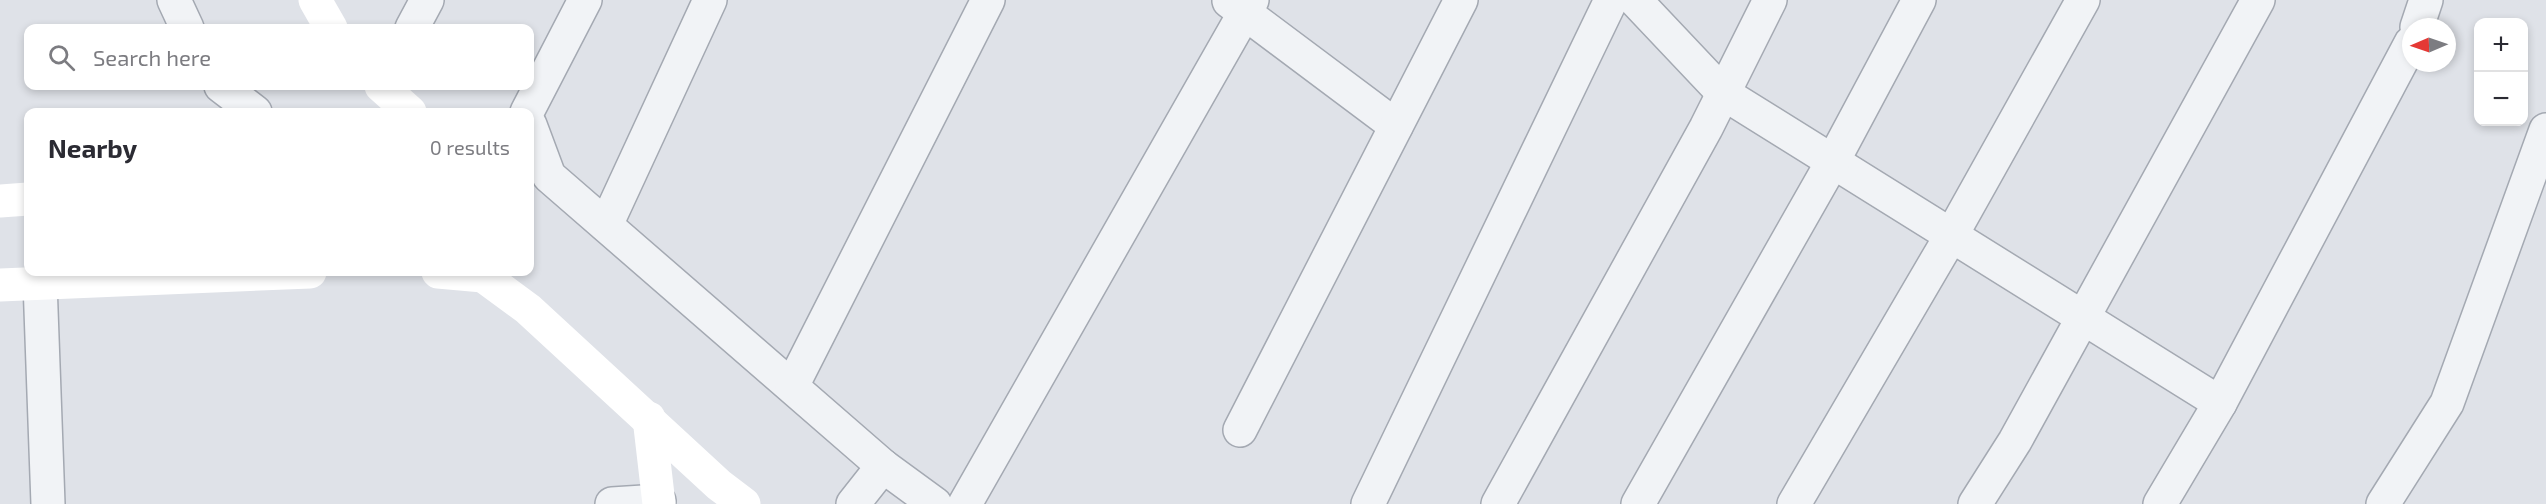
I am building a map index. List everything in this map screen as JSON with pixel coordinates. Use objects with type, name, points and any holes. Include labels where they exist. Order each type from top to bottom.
[{"type":"street","points":[[174,0],[185,24]]},
{"type":"street","points":[[315,0],[329,24]]},
{"type":"street","points":[[414,24],[428,0]]},
{"type":"street","points":[[529,108],[585,0]]},
{"type":"street","points":[[606,225],[710,0]]},
{"type":"street","points":[[792,386],[988,0]]},
{"type":"street","points":[[1240,430],[1461,0]]},
{"type":"street","points":[[1368,504],[1611,0]]},
{"type":"street","points":[[1635,0],[1723,93],[2220,403]]},
{"type":"street","points":[[1498,504],[1723,93],[1770,0]]},
{"type":"street","points":[[1638,504],[1833,161],[1919,0]]},
{"type":"street","points":[[1794,504],[1951,236],[2083,0]]},
{"type":"street","points":[[1975,504],[2015,441],[2258,0]]},
{"type":"street","points":[[2420,18],[2426,0]]},
{"type":"street","points":[[965,504],[1242,4],[1396,126]]},
{"type":"street","points":[[2160,504],[2220,403],[2402,60]]},
{"type":"street","points":[[226,90],[250,108]]},
{"type":"street","points":[[386,90],[406,108]]},
{"type":"street","points":[[2383,504],[2447,403],[2546,130]]},
{"type":"street","points":[[534,136],[549,176],[883,465],[935,504]]},
{"type":"street","points":[[0,201],[24,199]]},
{"type":"street","points":[[0,285],[202,276]]},
{"type":"street","points":[[485,276],[528,309],[649,418],[728,498]]},
{"type":"street","points":[[40,282],[48,504]]},
{"type":"street","points":[[612,504],[659,503],[649,418]]},
{"type":"street","points":[[853,504],[883,465]]}]
